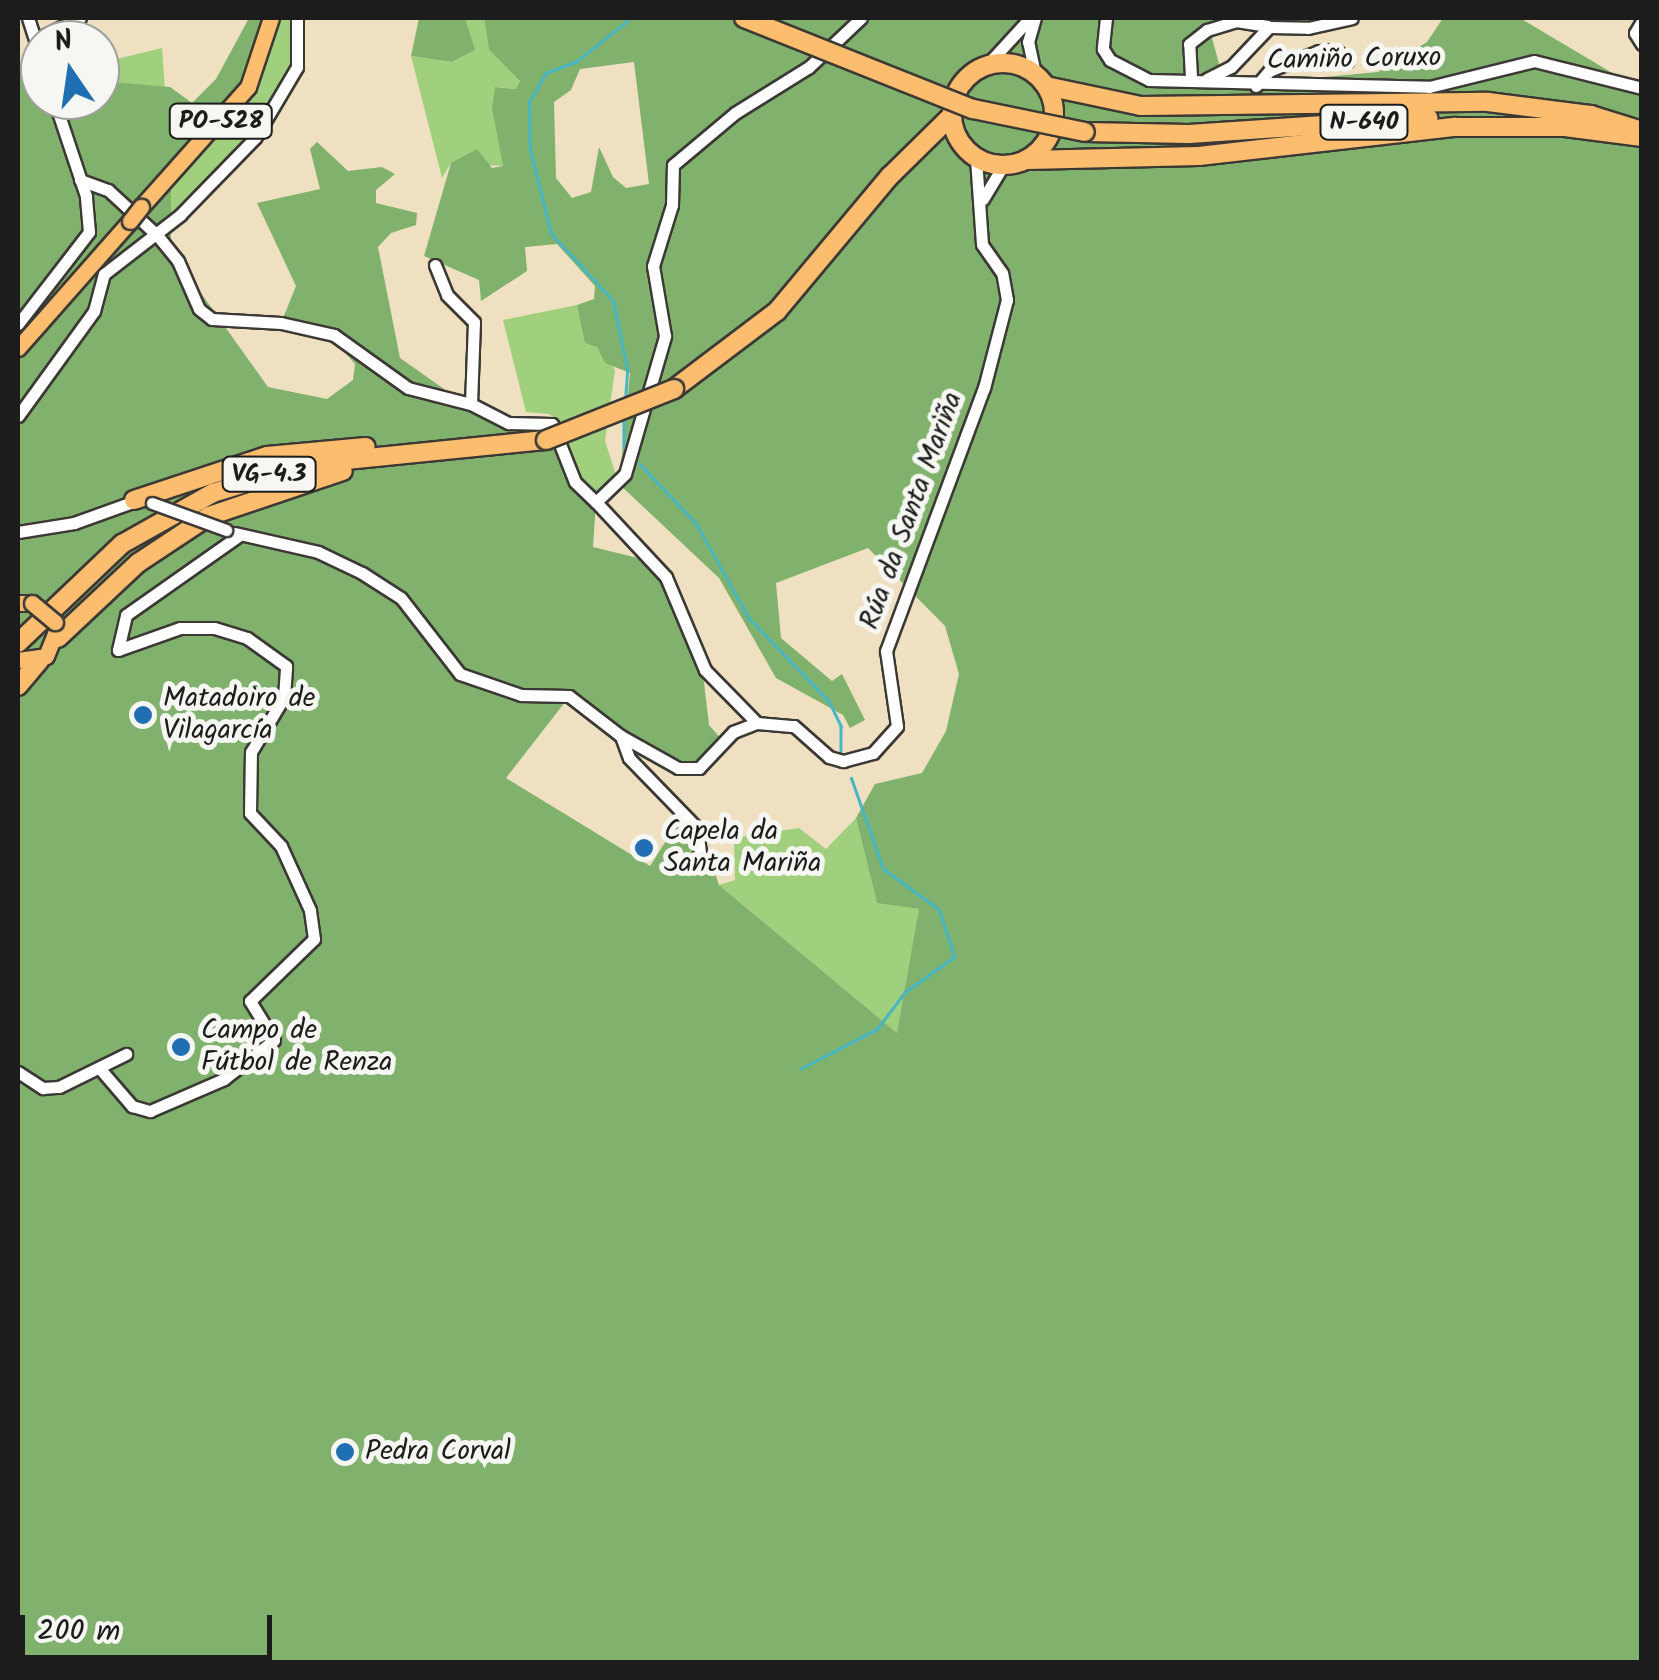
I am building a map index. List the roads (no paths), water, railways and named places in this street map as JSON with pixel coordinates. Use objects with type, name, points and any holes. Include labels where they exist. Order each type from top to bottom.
[{"type":"highway","name":"N-640","points":[[744,18],[974,108],[1085,132],[1190,134],[1525,114],[1642,134]]},
{"type":"highway","points":[[1014,64],[1040,80],[1141,106],[1488,102],[1591,115],[1642,134],[1565,127],[1455,127],[1198,156],[1027,160],[1004,166],[976,158],[958,140],[951,116],[962,84],[986,66],[1014,64]]},
{"type":"highway","points":[[1027,160],[1045,144],[1054,121],[1040,80]]},
{"type":"highway","name":"VG-4.3","points":[[18,644],[122,544],[214,493],[308,464],[497,448],[546,440],[674,390],[778,311],[890,176],[951,116]]},
{"type":"highway","name":"VG-4.3","points":[[890,176],[933,146],[958,140]]},
{"type":"highway","points":[[143,502],[227,466],[308,450],[497,448]]},
{"type":"highway","points":[[56,630],[153,552],[238,502],[323,475],[497,448]]},
{"type":"highway","points":[[18,686],[28,660]]},
{"type":"main road","name":"PO-528","points":[[18,348],[248,86],[271,18]]},
{"type":"main road","points":[[23,601],[56,630],[28,660]]},
{"type":"street","points":[[18,416],[94,311],[104,274],[157,235],[220,178],[280,100],[297,67],[297,18]]},
{"type":"street","points":[[596,502],[625,474],[665,336],[653,266],[672,205],[673,165],[735,113],[810,67],[860,18]]},
{"type":"street","points":[[986,66],[1032,18]]},
{"type":"street","points":[[1032,18],[1028,42],[1040,80]]},
{"type":"street","name":"Camiño Coruxo","points":[[1106,18],[1103,49],[1110,60],[1148,80],[1192,78],[1256,86],[1315,80],[1429,87],[1471,81],[1496,65],[1534,61],[1642,88]]},
{"type":"street","points":[[1192,78],[1189,44],[1206,30],[1236,21],[1308,28],[1352,18]]},
{"type":"street","points":[[1642,22],[1635,32],[1642,44]]},
{"type":"street","points":[[1207,80],[1231,67],[1270,26]]},
{"type":"street","points":[[1256,86],[1270,71],[1319,51],[1336,50],[1347,61]]},
{"type":"street","points":[[18,324],[86,243],[90,216],[60,120]]},
{"type":"street","name":"Rúa da Santa Mariña","points":[[756,723],[794,726],[828,758],[843,761],[872,753],[897,726],[886,651],[984,388],[1007,300],[1002,272],[982,244],[976,158]]},
{"type":"street","points":[[979,213],[1004,166]]},
{"type":"street","points":[[18,532],[74,523],[143,502],[240,535],[337,559],[401,598],[460,674],[521,695],[569,696],[621,736],[690,771],[733,732],[756,723],[705,670],[666,577],[576,482],[556,426],[508,423],[471,404],[388,378],[334,335],[281,322],[212,318],[200,309],[178,260],[157,235],[108,190],[80,180]]},
{"type":"street","points":[[435,264],[447,294],[474,322],[471,404]]},
{"type":"street","points":[[101,1070],[132,1106],[150,1112],[176,1104],[246,1065],[274,1040],[250,1001],[308,948],[315,931],[281,846],[250,813],[251,752],[284,697],[286,666],[247,638],[198,626],[118,650],[126,614],[240,535]]},
{"type":"street","points":[[621,736],[630,758],[696,828],[700,861]]},
{"type":"street","points":[[18,1072],[43,1088],[101,1070],[126,1054]]},
{"type":"waterway","points":[[625,401],[627,369],[613,301],[551,234],[530,150],[529,102],[546,73],[577,61],[631,18]]},
{"type":"waterway","points":[[624,419],[624,447]]},
{"type":"waterway","points":[[639,463],[696,523],[749,618],[829,701],[841,726],[841,751]]},
{"type":"waterway","points":[[800,1069],[877,1029],[905,992],[954,957],[939,910],[883,869],[851,778]]},
{"type":"place","name":"Matadoiro de Vilagarcía","points":[[143,715]]},
{"type":"place","name":"Capela da Santa Mariña","points":[[644,848]]},
{"type":"place","name":"Campo de Fútbol de Renza","points":[[181,1047]]},
{"type":"place","name":"Pedra Corval","points":[[345,1452]]}]
